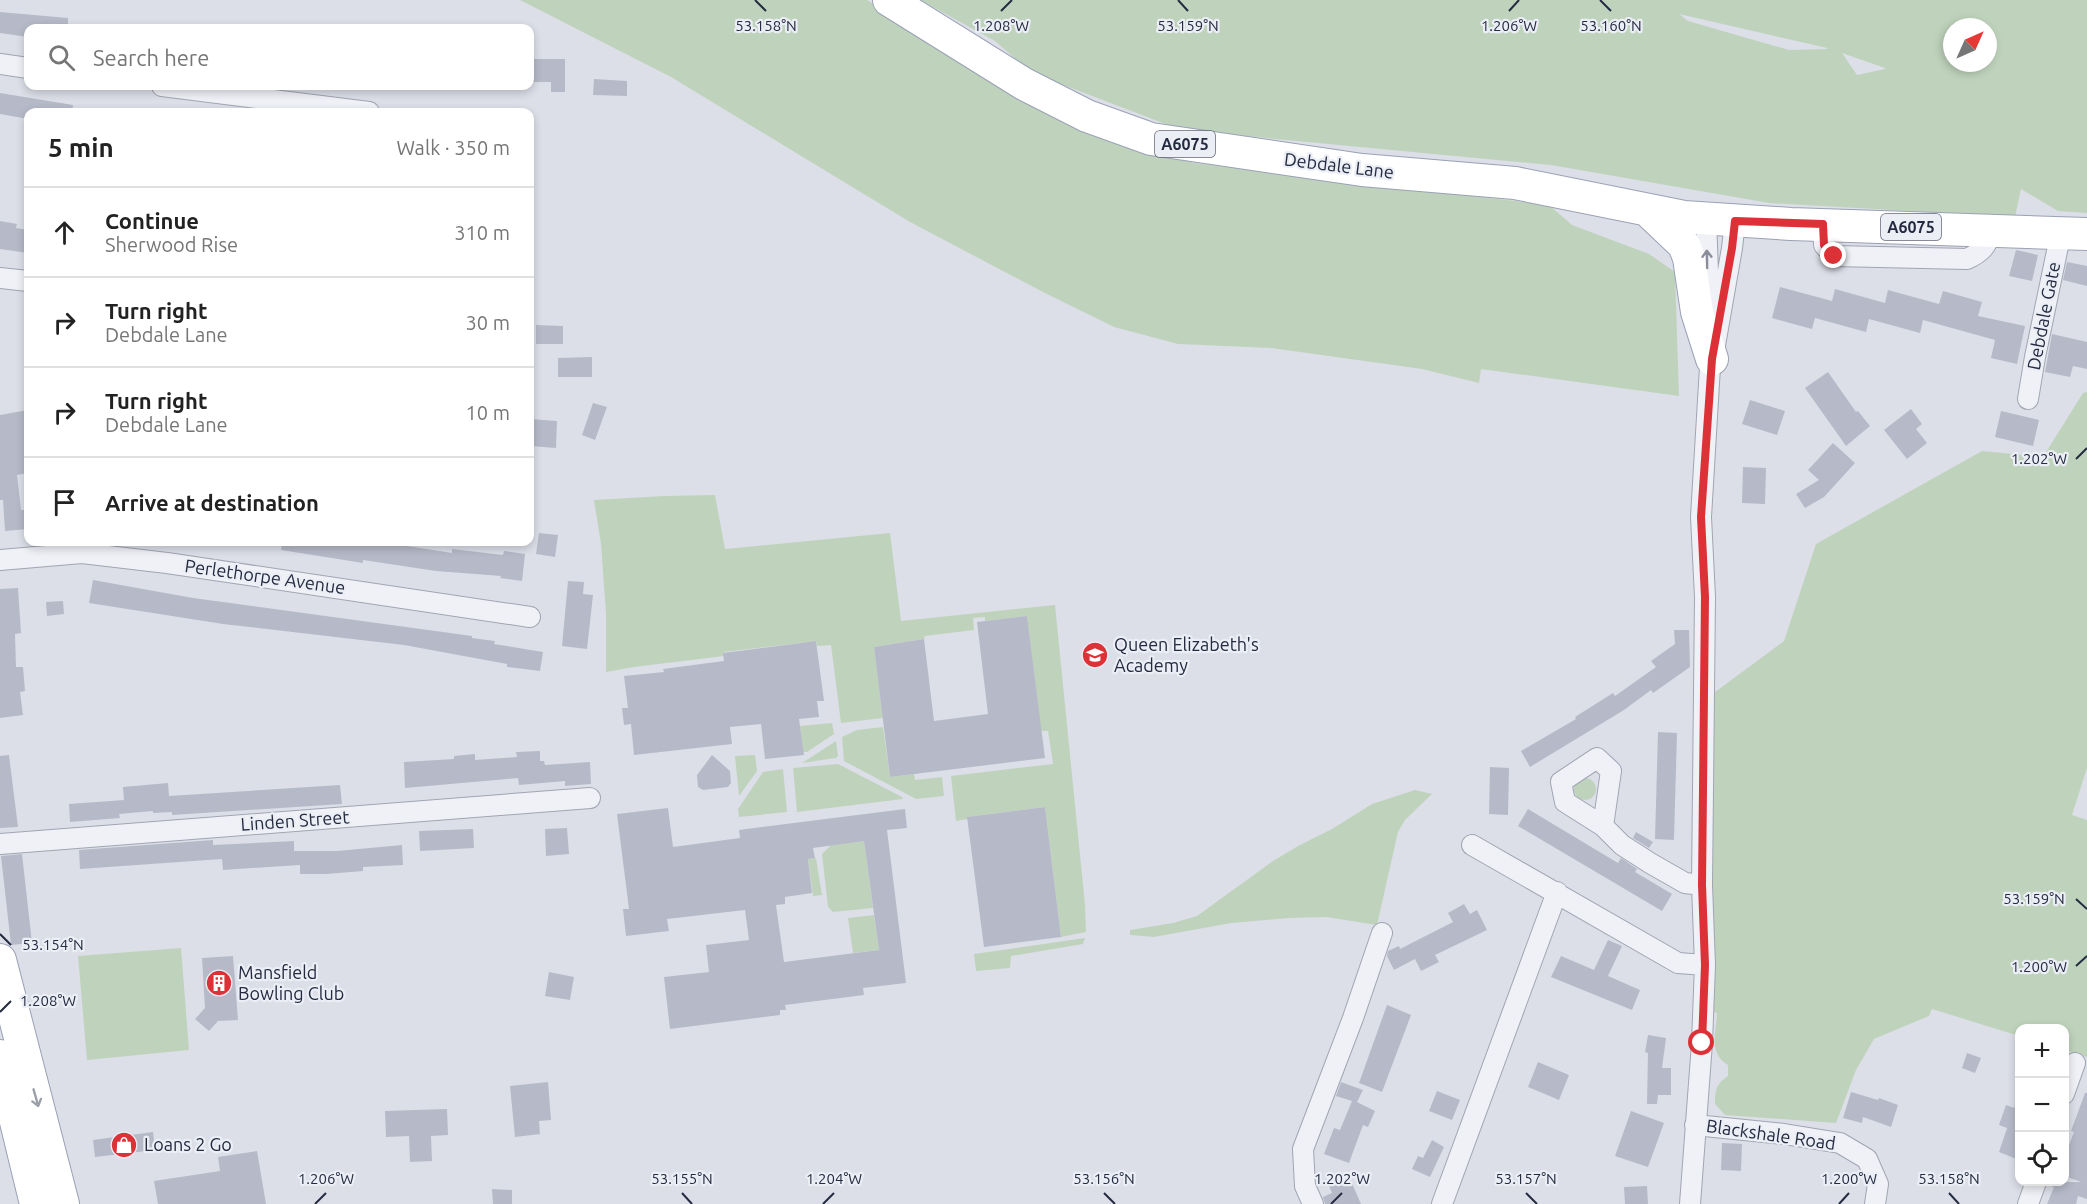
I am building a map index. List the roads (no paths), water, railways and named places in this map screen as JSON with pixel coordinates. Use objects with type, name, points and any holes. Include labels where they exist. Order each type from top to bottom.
[{"type":"main road","name":"Debdale Lane","points":[[889,0],[1024,84],[1087,116],[1151,139],[1362,170],[1515,183],[1647,209],[1721,220],[2074,233]]},
{"type":"main road","points":[[1647,209],[1684,245],[1689,258],[1697,312],[1712,359]]},
{"type":"main road","points":[[0,960],[7,1053],[36,1204]]},
{"type":"main road","points":[[7,1053],[63,1204]]},
{"type":"street","points":[[0,64],[24,67]]},
{"type":"street","points":[[194,90],[337,108]]},
{"type":"street","points":[[1712,359],[1732,248],[1721,220]]},
{"type":"street","points":[[1690,1204],[1702,1043],[1705,965],[1702,885],[1705,597],[1701,517],[1721,220]]},
{"type":"street","name":"Debdale Gate","points":[[2028,399],[2035,357],[2074,233]]},
{"type":"street","points":[[0,278],[24,281]]},
{"type":"street","name":"Perlethorpe Avenue","points":[[0,560],[82,553],[167,563],[530,617]]},
{"type":"street","name":"Linden Street","points":[[0,844],[590,798]]},
{"type":"street","points":[[1603,826],[1623,845],[1650,863],[1685,883],[1702,885]]},
{"type":"street","points":[[1472,845],[1678,963],[1705,965]]},
{"type":"street","points":[[1442,1204],[1557,892]]},
{"type":"street","points":[[1313,1204],[1305,1186],[1303,1149],[1353,1018],[1382,933]]},
{"type":"street","points":[[2069,1080],[2075,1063]]},
{"type":"street","name":"Blackshale Road","points":[[1695,1125],[1784,1134],[1840,1143],[1867,1159],[1878,1184],[1875,1204]]},
{"type":"street","points":[[2028,1204],[2035,1186]]},
{"type":"place","name":"Queen Elizabeth's Academy","points":[[1095,655]]},
{"type":"place","name":"Mansfield Bowling Club","points":[[219,983]]},
{"type":"place","name":"Loans 2 Go","points":[[124,1145]]}]
